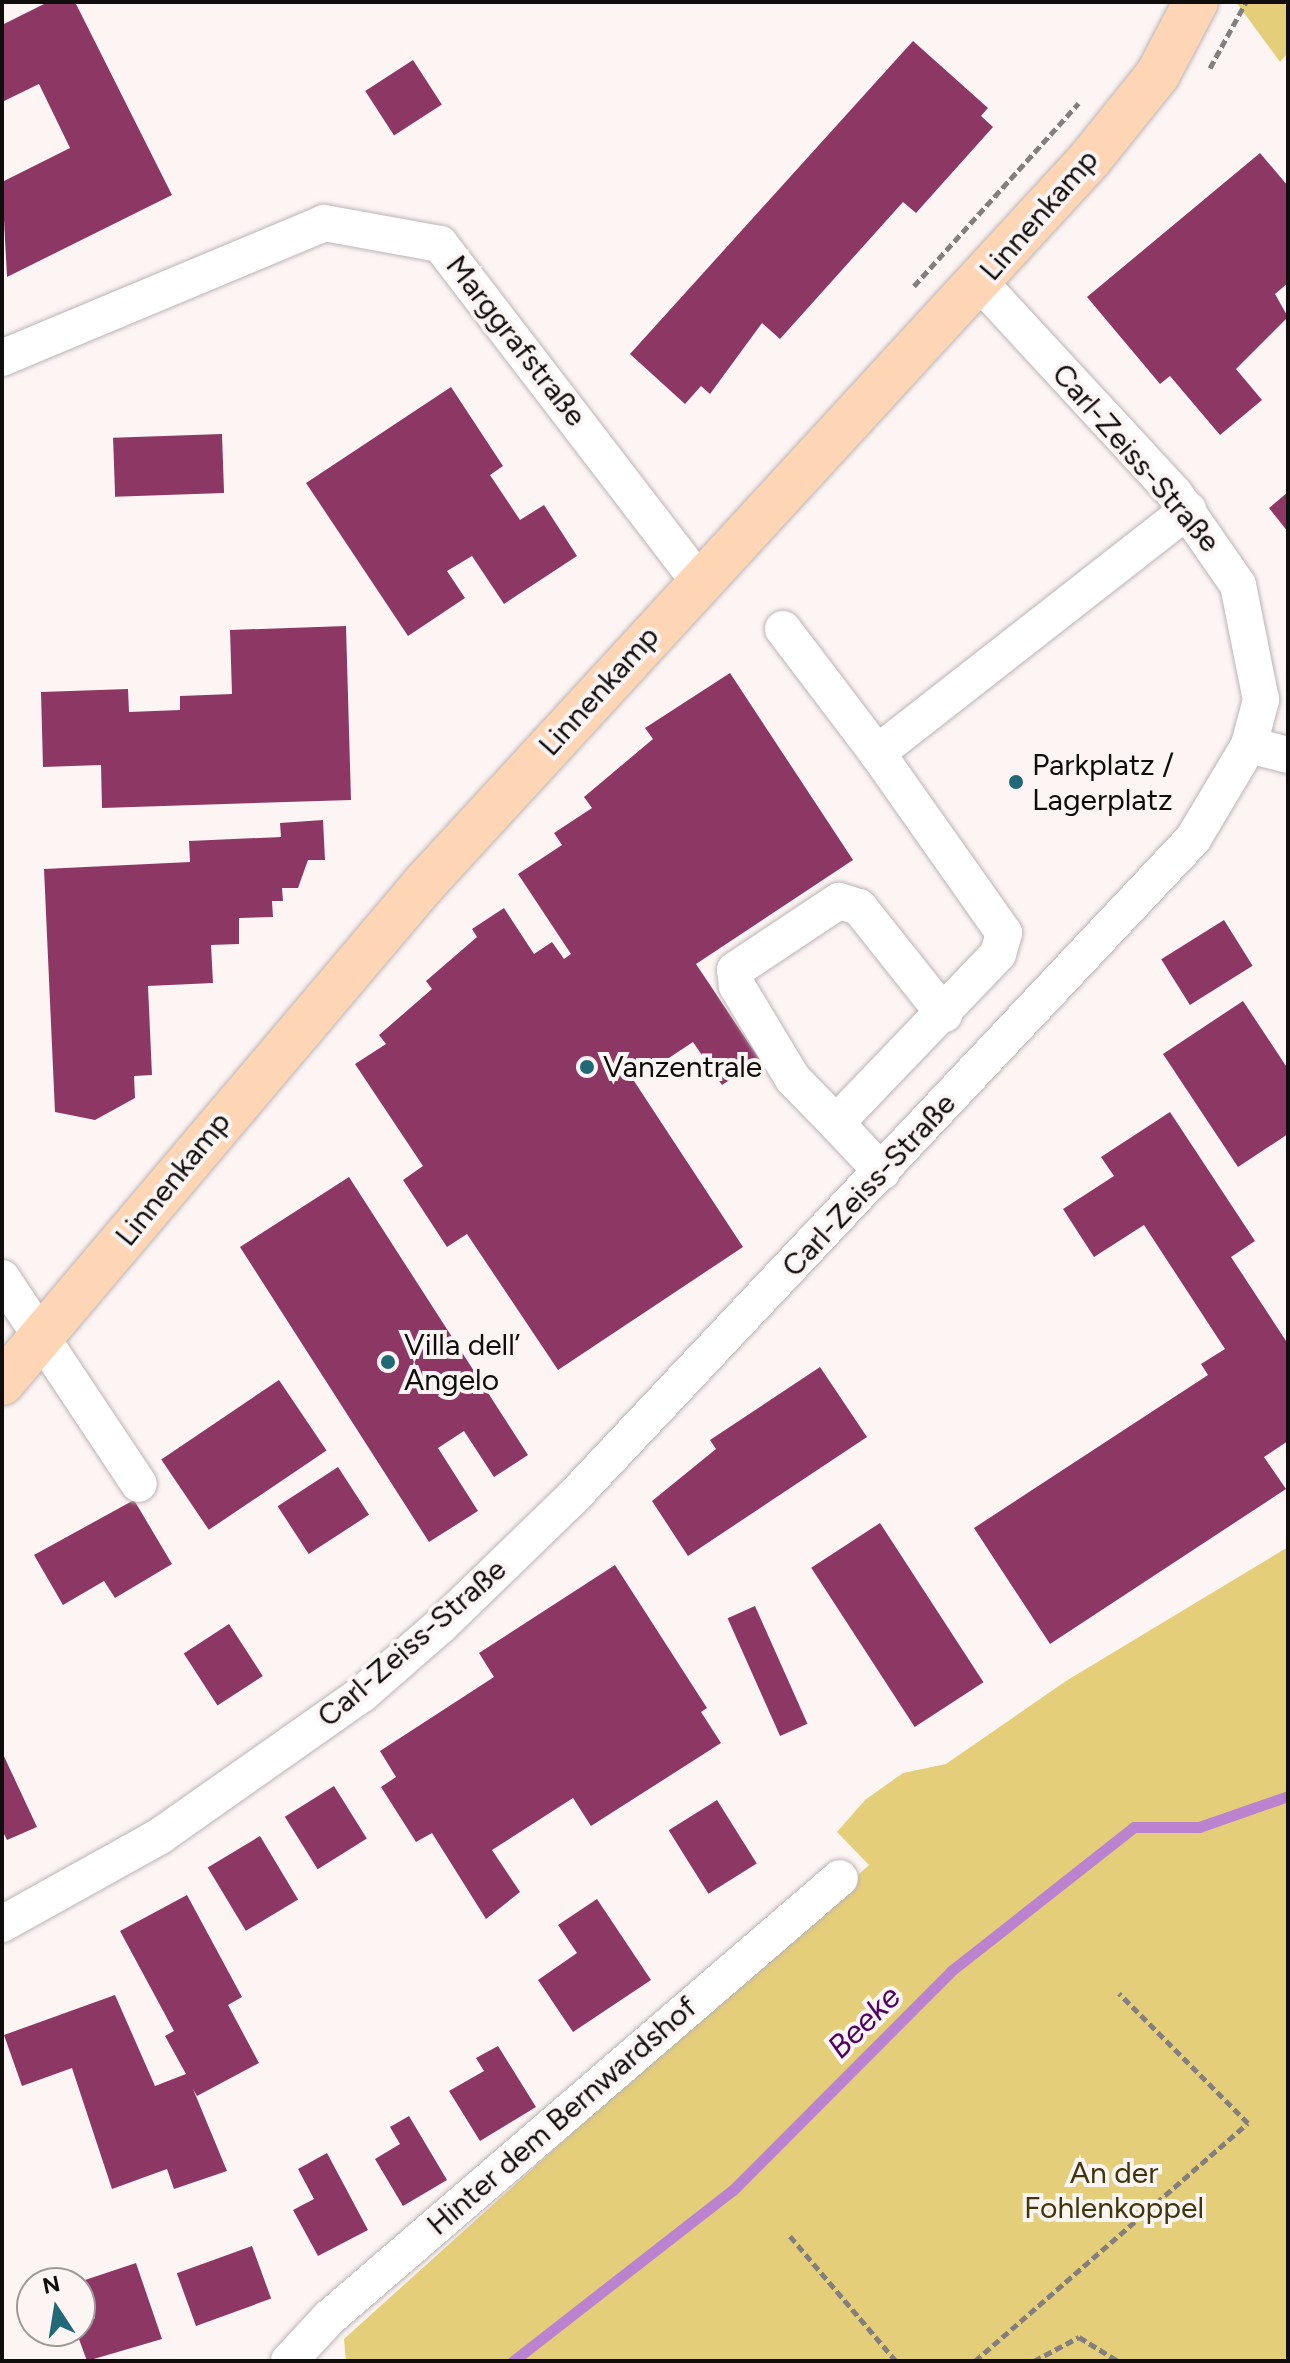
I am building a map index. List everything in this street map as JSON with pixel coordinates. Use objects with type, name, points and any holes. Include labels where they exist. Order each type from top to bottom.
[{"type":"main road","name":"Linnenkamp","points":[[2,1383],[45,1336],[414,896],[699,581],[980,283],[1158,74],[1196,2]]},
{"type":"street","name":"Marggrafstraße","points":[[2,358],[324,223],[440,244],[699,581]]},
{"type":"street","name":"Carl-Zeiss-Straße","points":[[2,1924],[160,1836],[362,1694],[575,1495],[1193,839],[1249,745],[1261,700],[1253,633],[1219,548],[1188,510],[980,283]]},
{"type":"street","points":[[877,753],[1188,510]]},
{"type":"street","points":[[783,629],[877,753],[1004,933],[998,954],[944,1014],[836,1123]]},
{"type":"street","points":[[1249,745],[1288,755]]},
{"type":"street","points":[[882,1172],[793,1079],[737,986],[735,970],[839,901],[859,907],[944,1014]]},
{"type":"street","points":[[2,1278],[45,1336],[139,1484]]},
{"type":"street","name":"Hinter dem Bernwardshof","points":[[289,2361],[329,2318],[840,1878]]},
{"type":"path","points":[[975,2361],[1248,2123],[1119,1993]]},
{"type":"path","points":[[790,2236],[896,2361]]},
{"type":"path","points":[[1034,2361],[1079,2337],[1118,2361]]},
{"type":"green space","points":[[1236,2],[1288,2],[1288,53],[1280,62]]},
{"type":"green space","name":"An der Fohlenkoppel","points":[[1288,1547],[1288,2361],[346,2361],[344,2339],[869,1865],[837,1832],[865,1800],[903,1773],[946,1764],[1066,1681]]},
{"type":"building","points":[[48,2],[75,2],[172,195],[7,277],[2,182],[70,148],[39,84],[2,102],[2,25]]},
{"type":"building","points":[[913,41],[988,108],[981,116],[993,127],[916,213],[903,202],[780,339],[762,323],[710,394],[701,386],[685,404],[630,354]]},
{"type":"building","points":[[413,60],[442,104],[394,135],[365,91]]},
{"type":"building","points":[[1260,153],[1288,186],[1288,283],[1275,294],[1288,317],[1236,369],[1262,400],[1220,435],[1170,376],[1160,384],[1087,297]]},
{"type":"building","points":[[451,387],[503,466],[490,475],[520,520],[544,505],[577,556],[504,604],[472,556],[447,571],[465,598],[408,636],[306,483]]},
{"type":"building","points":[[222,434],[224,493],[115,497],[113,438]]},
{"type":"building","points":[[1288,492],[1288,532],[1269,508]]},
{"type":"building","points":[[346,626],[351,800],[102,808],[101,765],[43,767],[41,692],[128,689],[129,712],[180,710],[180,696],[232,694],[230,630]]},
{"type":"building","points":[[730,673],[853,860],[696,964],[760,1060],[722,1085],[693,1042],[634,1081],[743,1247],[558,1370],[467,1234],[447,1247],[403,1180],[423,1166],[355,1064],[386,1044],[379,1035],[432,989],[426,981],[477,937],[472,929],[504,908],[534,954],[552,942],[564,959],[571,954],[518,874],[562,845],[554,833],[592,808],[584,797],[653,739],[645,728]]},
{"type":"building","points":[[323,820],[325,860],[308,860],[298,888],[282,888],[283,901],[272,901],[273,917],[239,918],[239,944],[211,945],[213,983],[148,986],[152,1075],[134,1076],[135,1098],[95,1120],[55,1112],[44,869],[190,862],[189,841],[281,837],[280,823]]},
{"type":"building","points":[[1224,920],[1253,966],[1190,1005],[1161,959]]},
{"type":"building","points":[[1243,1001],[1288,1069],[1288,1134],[1238,1167],[1163,1054]]},
{"type":"building","points":[[1170,1112],[1255,1241],[1231,1257],[1288,1344],[1288,1441],[1264,1457],[1286,1489],[1050,1644],[974,1528],[1208,1375],[1201,1364],[1225,1349],[1144,1225],[1094,1257],[1063,1209],[1114,1176],[1101,1157]]},
{"type":"building","points":[[349,1177],[528,1455],[494,1477],[464,1431],[438,1448],[478,1511],[429,1542],[240,1247]]},
{"type":"building","points":[[820,1367],[867,1437],[688,1556],[652,1501],[716,1449],[710,1440]]},
{"type":"building","points":[[279,1380],[327,1450],[209,1530],[161,1459]]},
{"type":"building","points":[[338,1467],[369,1515],[309,1554],[278,1506]]},
{"type":"building","points":[[134,1500],[172,1564],[115,1598],[104,1581],[63,1605],[34,1555]]},
{"type":"building","points":[[880,1523],[983,1682],[915,1727],[811,1568]]},
{"type":"building","points":[[615,1565],[707,1708],[701,1712],[721,1743],[591,1826],[573,1798],[492,1850],[520,1892],[486,1919],[432,1833],[416,1842],[381,1787],[396,1777],[380,1751],[494,1677],[479,1653]]},
{"type":"building","points":[[755,1606],[807,1724],[780,1736],[728,1618]]},
{"type":"building","points":[[229,1624],[263,1676],[217,1705],[184,1653]]},
{"type":"building","points":[[2,1752],[37,1827],[7,1840],[2,1830]]},
{"type":"building","points":[[334,1786],[367,1839],[318,1869],[285,1817]]},
{"type":"building","points":[[717,1800],[757,1864],[708,1894],[669,1830]]},
{"type":"building","points":[[260,1836],[298,1899],[246,1931],[208,1867]]},
{"type":"building","points":[[187,1895],[242,1997],[228,2005],[259,2063],[197,2096],[193,2089],[227,2171],[174,2189],[167,2169],[112,2189],[72,2068],[22,2086],[4,2035],[115,1995],[155,2086],[186,2074],[165,2036],[174,2031],[120,1931]]},
{"type":"building","points":[[597,1899],[651,1980],[573,2032],[538,1980],[577,1953],[558,1925]]},
{"type":"building","points":[[498,2046],[536,2107],[480,2141],[449,2091],[484,2071],[476,2058]]},
{"type":"building","points":[[409,2116],[447,2180],[403,2206],[375,2159],[400,2144],[390,2127]]},
{"type":"building","points":[[327,2153],[368,2230],[318,2256],[293,2210],[314,2199],[298,2169]]},
{"type":"building","points":[[252,2246],[271,2299],[196,2326],[177,2273]]},
{"type":"building","points":[[136,2263],[162,2339],[87,2361],[82,2347],[96,2347],[96,2276]]},
{"type":"waterway","name":"Beeke","points":[[513,2361],[733,2190],[951,1971],[1134,1827],[1199,1827],[1288,1796]]},
{"type":"place","name":"Parkplatz / Lagerplatz","points":[[1016,782]]},
{"type":"place","name":"Vanzentrale","points":[[587,1067]]},
{"type":"place","name":"Villa dell’ Angelo","points":[[388,1362]]}]
